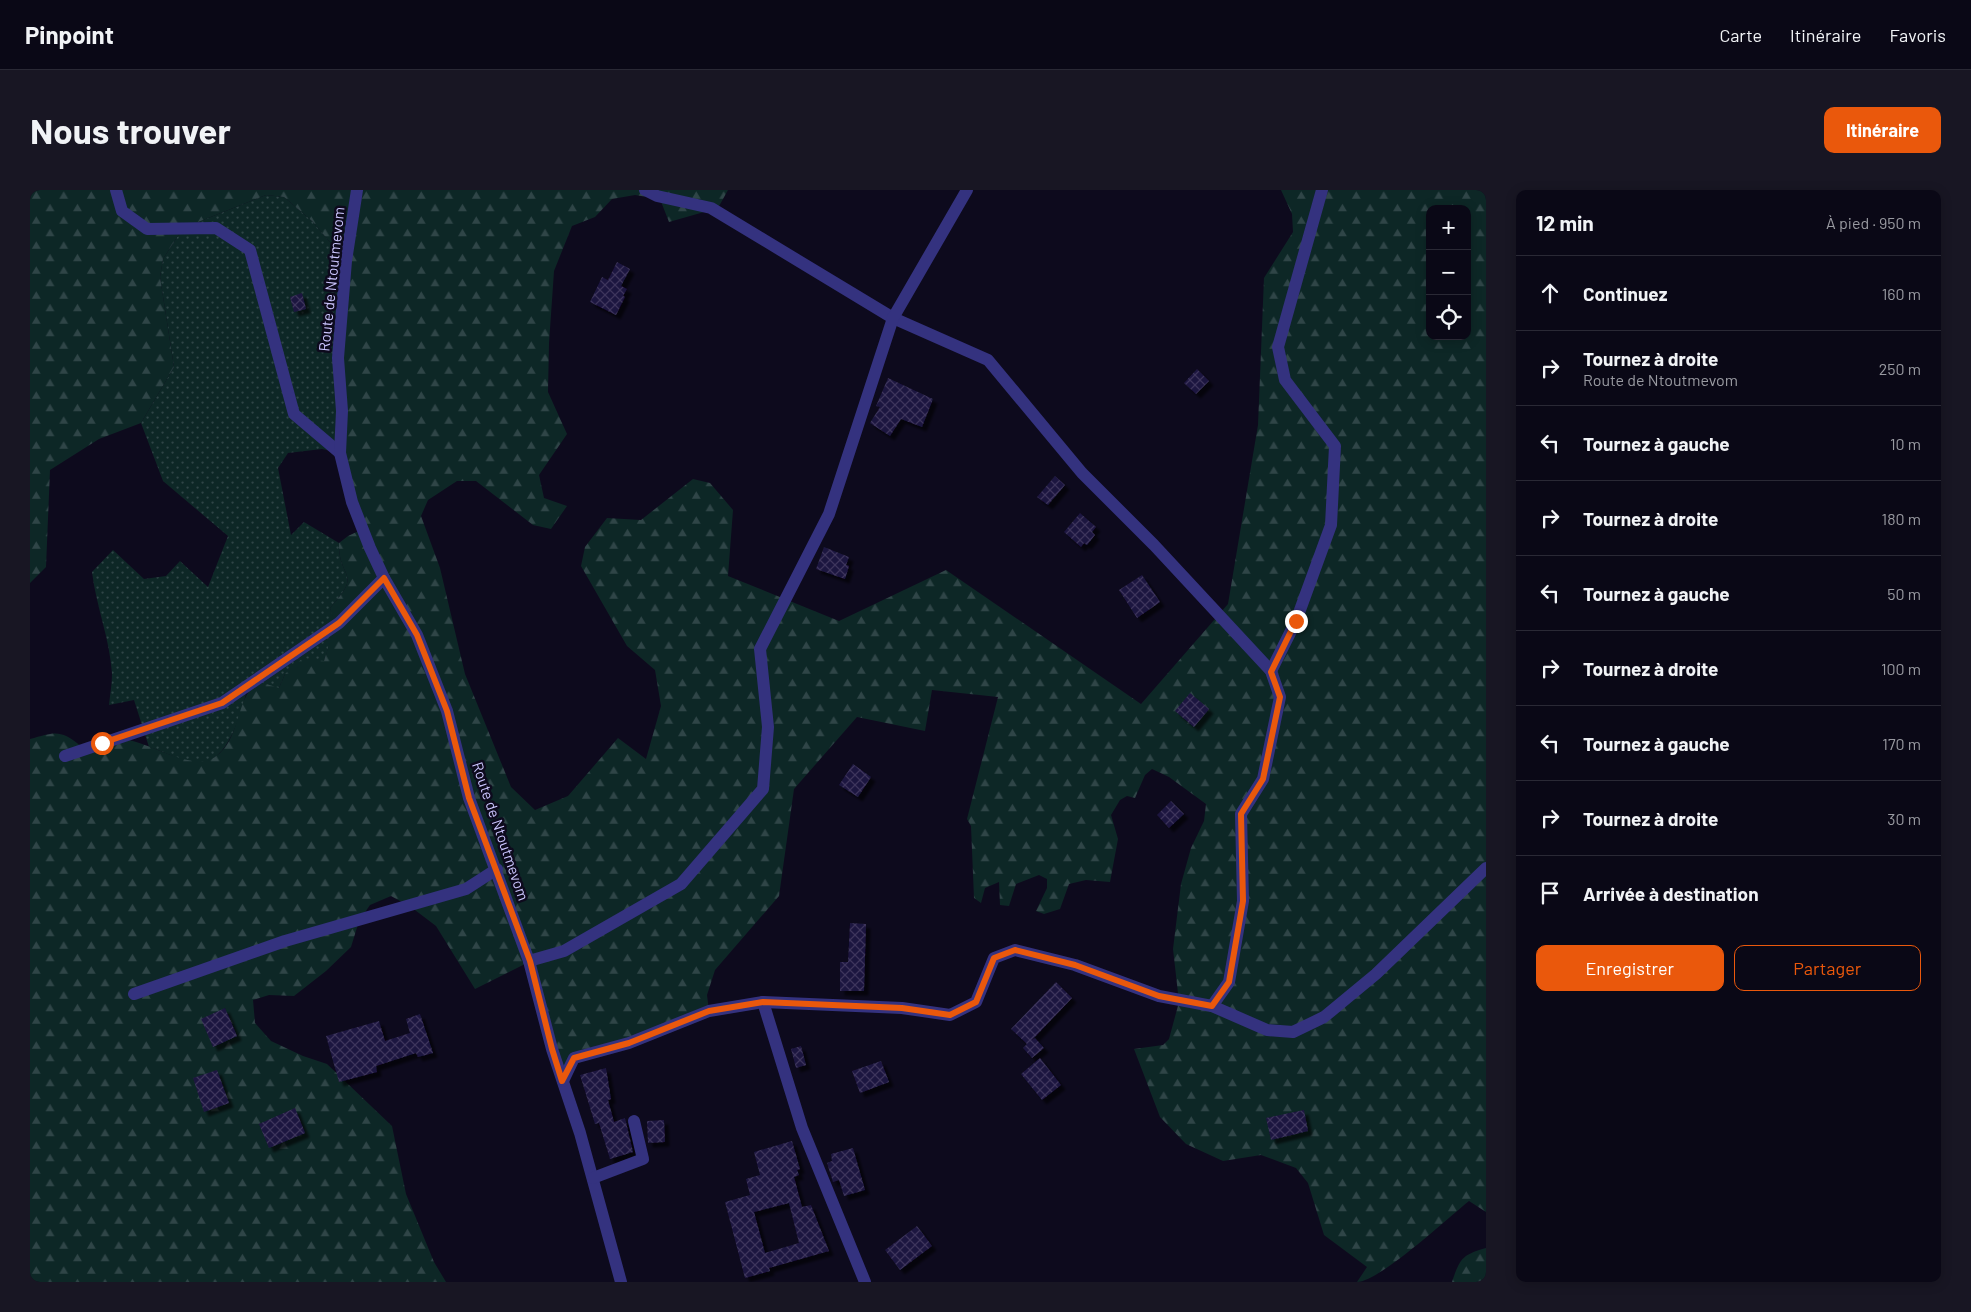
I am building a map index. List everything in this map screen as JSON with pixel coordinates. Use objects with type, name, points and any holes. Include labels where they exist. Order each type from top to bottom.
[{"type":"street","points":[[116,190],[122,211],[147,229],[216,228],[250,250],[294,414],[340,453]]},
{"type":"street","name":"Route de Ntoutmevom","points":[[358,190],[346,261],[338,358],[342,410],[340,453],[352,502],[384,578],[417,635],[447,711],[469,798],[530,961],[552,1049],[593,1178],[621,1282]]},
{"type":"street","points":[[645,190],[657,196],[711,208],[893,318],[988,360],[1082,473],[1154,545],[1271,672],[1280,697],[1263,779],[1241,814],[1243,901],[1229,982],[1212,1006]]},
{"type":"street","points":[[530,961],[564,951],[681,884],[763,789],[768,727],[760,649],[829,514],[893,318],[968,190]]},
{"type":"street","points":[[1271,672],[1296,621],[1331,525],[1336,446],[1285,380],[1278,347],[1322,190]]},
{"type":"street","points":[[64,756],[222,703],[339,623],[384,578]]},
{"type":"street","points":[[562,1081],[574,1058],[629,1043],[709,1011],[763,1002],[902,1008],[950,1015],[976,1002],[994,958],[1015,950],[1075,965],[1159,996],[1212,1006],[1267,1030],[1293,1032],[1324,1017],[1376,974],[1486,868]]},
{"type":"street","points":[[134,994],[285,941],[466,889],[497,869]]},
{"type":"street","points":[[763,1002],[802,1128],[865,1282]]},
{"type":"street","points":[[593,1178],[643,1159],[634,1121]]},
{"type":"green space","points":[[30,190],[728,190],[718,208],[669,222],[660,199],[635,195],[612,199],[595,217],[572,226],[554,271],[549,343],[548,392],[567,434],[539,475],[544,498],[567,506],[551,529],[533,525],[476,481],[457,481],[428,500],[421,516],[440,568],[465,674],[511,787],[535,810],[568,796],[618,738],[646,759],[661,706],[655,670],[627,646],[581,566],[585,547],[607,518],[641,520],[693,479],[710,483],[733,510],[728,576],[839,621],[946,570],[1141,704],[1228,604],[1258,425],[1264,278],[1293,232],[1292,214],[1281,190],[1486,190],[1486,1212],[1469,1201],[1397,1261],[1381,1272],[1357,1282],[1367,1267],[1324,1235],[1308,1183],[1296,1168],[1261,1155],[1223,1161],[1186,1144],[1160,1117],[1134,1049],[1163,1045],[1169,1039],[1179,1002],[1173,949],[1181,884],[1191,848],[1204,821],[1206,804],[1169,777],[1152,769],[1145,775],[1135,798],[1127,796],[1120,800],[1111,815],[1118,839],[1110,882],[1086,880],[1069,884],[1060,909],[1044,914],[1036,911],[1047,888],[1047,879],[1039,875],[1016,884],[1009,906],[1000,905],[999,882],[985,888],[981,903],[974,898],[971,826],[967,819],[998,697],[932,690],[925,731],[857,717],[794,789],[779,896],[715,970],[707,995],[709,1011],[574,1058],[563,1081],[529,962],[475,989],[436,926],[411,907],[391,896],[370,905],[359,921],[351,947],[326,971],[294,996],[269,995],[253,1000],[255,1023],[271,1041],[303,1056],[327,1064],[392,1126],[406,1194],[434,1262],[446,1282],[30,1282],[30,739],[52,734],[62,734],[81,746],[107,740],[123,739],[183,759],[206,761],[215,757],[229,740],[245,699],[257,681],[279,688],[285,674],[303,658],[324,661],[335,625],[330,608],[346,587],[348,581],[342,564],[339,543],[348,536],[363,529],[340,453],[346,261],[312,221],[284,197],[266,195],[183,228],[163,259],[160,277],[174,367],[141,423],[99,439],[50,470],[46,567],[30,583]]},
{"type":"green space","points":[[266,195],[284,197],[312,221],[346,261],[340,453],[322,449],[288,453],[278,468],[291,535],[304,522],[339,543],[342,564],[348,581],[340,596],[330,608],[336,625],[324,661],[285,674],[279,688],[247,690],[237,724],[225,747],[217,756],[208,761],[197,763],[149,747],[134,700],[109,705],[112,678],[111,661],[92,572],[113,550],[144,579],[166,576],[180,561],[208,587],[228,536],[163,481],[141,423],[174,367],[160,277],[163,259],[183,228]]},
{"type":"green space","points":[[1486,1248],[1486,1282],[1452,1282],[1457,1268],[1463,1259],[1472,1253]]},
{"type":"building","points":[[617,262],[630,269],[621,286],[627,289],[616,315],[590,302],[602,277],[608,280]]},
{"type":"building","points":[[302,293],[306,309],[294,312],[290,297]]},
{"type":"building","points":[[1197,369],[1209,381],[1196,394],[1184,383]]},
{"type":"building","points":[[888,378],[933,399],[922,427],[901,419],[890,436],[870,423],[880,407],[876,406]]},
{"type":"building","points":[[1055,476],[1065,485],[1048,505],[1037,497]]},
{"type":"building","points":[[1080,513],[1096,527],[1092,532],[1095,535],[1087,545],[1084,543],[1081,547],[1064,532]]},
{"type":"building","points":[[824,547],[849,557],[846,565],[849,566],[845,579],[816,569]]},
{"type":"building","points":[[1142,575],[1160,602],[1137,618],[1119,590]]},
{"type":"building","points":[[1190,693],[1209,709],[1194,727],[1175,711]]},
{"type":"building","points":[[853,764],[871,777],[858,797],[839,785]]},
{"type":"building","points":[[1171,801],[1184,814],[1169,828],[1157,815]]},
{"type":"building","points":[[850,923],[866,924],[864,991],[840,991],[840,962],[848,962]]},
{"type":"building","points":[[1056,982],[1072,998],[1032,1040],[1035,1038],[1044,1048],[1032,1058],[1023,1048],[1027,1044],[1011,1029]]},
{"type":"building","points":[[225,1008],[237,1036],[213,1047],[201,1019]]},
{"type":"building","points":[[420,1014],[433,1053],[418,1057],[416,1053],[376,1066],[377,1072],[339,1082],[326,1036],[379,1021],[385,1041],[410,1033],[406,1019]]},
{"type":"building","points":[[801,1046],[806,1065],[796,1068],[791,1049]]},
{"type":"building","points":[[1040,1058],[1061,1085],[1042,1100],[1021,1074]]},
{"type":"building","points":[[881,1061],[889,1082],[860,1093],[852,1071]]},
{"type":"building","points":[[606,1068],[611,1099],[608,1100],[614,1122],[625,1118],[633,1152],[610,1159],[599,1123],[595,1124],[580,1075]]},
{"type":"building","points":[[217,1070],[229,1103],[204,1112],[193,1078]]},
{"type":"building","points":[[295,1108],[305,1133],[269,1148],[259,1124]]},
{"type":"building","points":[[1304,1110],[1308,1131],[1271,1140],[1266,1118]]},
{"type":"building","points":[[664,1120],[665,1142],[648,1143],[647,1121]]},
{"type":"building","points":[[792,1141],[800,1169],[797,1170],[799,1175],[794,1177],[802,1207],[811,1205],[829,1251],[769,1268],[770,1271],[745,1278],[725,1202],[750,1195],[746,1179],[760,1175],[754,1152]],"holes":[[[789,1203],[799,1243],[765,1253],[754,1212]]]},
{"type":"building","points":[[853,1148],[865,1190],[844,1196],[839,1180],[833,1182],[827,1163],[832,1161],[831,1154]]},
{"type":"building","points":[[917,1226],[932,1246],[900,1270],[885,1250]]},
{"type":"route","points":[[102,743],[222,703],[339,623],[384,578],[417,635],[447,711],[469,798],[491,852],[530,961],[562,1081],[574,1058],[629,1043],[709,1011],[763,1002],[902,1008],[950,1015],[976,1002],[994,958],[1015,950],[1075,965],[1159,996],[1212,1006],[1229,982],[1243,901],[1241,814],[1263,779],[1280,697],[1271,672],[1296,621]]}]
